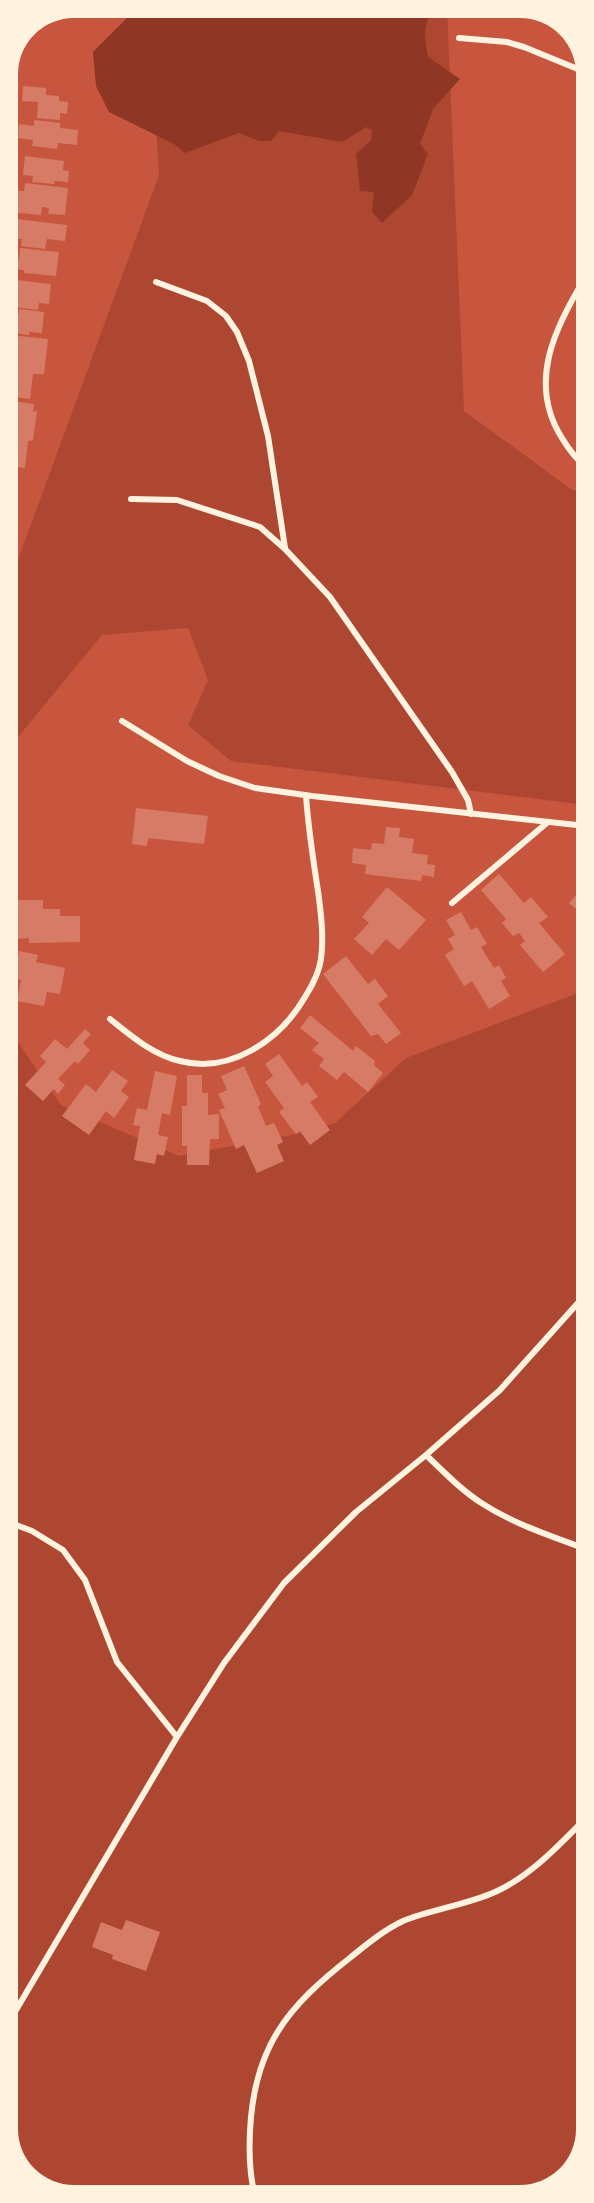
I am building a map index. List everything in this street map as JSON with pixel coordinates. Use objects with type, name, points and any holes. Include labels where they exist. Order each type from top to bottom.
[{"type":"street","points":[[459,38],[507,42],[524,46],[575,68]]},
{"type":"street","points":[[156,282],[207,301],[226,316],[237,332],[249,361],[268,436],[285,549]]},
{"type":"street","points":[[576,292],[555,333],[548,356],[545,382],[555,428],[576,456]]},
{"type":"street","points":[[131,499],[177,500],[229,516],[260,527],[285,549],[330,597],[452,772],[468,800],[471,814]]},
{"type":"street","points":[[122,721],[187,761],[219,776],[255,788],[576,825]]},
{"type":"street","points":[[110,1019],[146,1046],[178,1061],[202,1065],[236,1059],[257,1048],[277,1033],[298,1009],[313,983],[321,961],[321,913],[306,795]]},
{"type":"street","points":[[452,903],[549,822]]},
{"type":"street","points":[[18,2007],[177,1737],[224,1663],[284,1582],[356,1512],[500,1390],[576,1305]]},
{"type":"street","points":[[426,1455],[481,1503],[502,1515],[576,1546]]},
{"type":"street","points":[[18,1526],[32,1531],[63,1550],[85,1580],[117,1662],[177,1737]]},
{"type":"street","points":[[254,2185],[249,2154],[251,2105],[256,2081],[279,2028],[296,2004],[320,1981],[384,1932],[403,1922],[495,1892],[530,1872],[576,1828]]},
{"type":"shaded area","points":[[127,18],[428,18],[425,31],[428,57],[460,79],[433,109],[420,144],[428,154],[412,195],[382,223],[372,212],[374,192],[360,191],[356,154],[371,140],[372,130],[366,127],[342,142],[279,131],[271,141],[259,141],[239,133],[185,153],[174,144],[109,112],[96,86],[93,52]]},
{"type":"shaded area","points":[[150,18],[447,18],[464,411],[576,491],[576,804],[231,761],[188,725],[208,680],[188,628],[102,635],[18,737],[18,560],[159,175]]},
{"type":"shaded area","points":[[576,994],[576,2136],[573,2147],[562,2166],[548,2178],[520,2185],[70,2185],[52,2181],[37,2171],[25,2157],[18,2129],[18,1043],[61,1105],[179,1156],[296,1134],[335,1123],[406,1058]]},
{"type":"building","points":[[23,86],[46,88],[46,95],[59,96],[59,101],[68,102],[67,114],[60,113],[60,120],[37,118],[38,102],[22,101]]},
{"type":"building","points":[[34,120],[60,123],[60,128],[78,130],[77,145],[58,143],[57,149],[32,146],[33,140],[18,138],[19,124],[34,126]]},
{"type":"building","points":[[25,156],[64,161],[63,170],[69,171],[68,182],[54,181],[54,184],[32,182],[33,176],[23,175]]},
{"type":"building","points":[[25,183],[68,188],[65,215],[48,214],[49,208],[42,207],[41,215],[18,213],[18,191],[24,191]]},
{"type":"building","points":[[18,219],[67,225],[65,241],[47,239],[45,249],[21,246],[22,239],[18,239]]},
{"type":"building","points":[[20,248],[59,252],[56,276],[24,273],[24,270],[18,270]]},
{"type":"building","points":[[18,280],[51,284],[49,304],[39,303],[38,310],[18,308]]},
{"type":"building","points":[[19,309],[44,312],[42,333],[18,334]]},
{"type":"building","points":[[18,336],[48,339],[44,374],[33,374],[30,399],[18,397]]},
{"type":"building","points":[[18,402],[34,404],[33,412],[37,411],[33,440],[28,441],[25,468],[18,467]]},
{"type":"building","points":[[136,808],[208,816],[204,844],[148,838],[147,846],[132,844]]},
{"type":"building","points":[[386,827],[400,828],[399,837],[414,839],[412,853],[428,855],[427,864],[435,865],[434,877],[422,875],[421,881],[365,874],[366,865],[352,863],[353,848],[371,850],[372,843],[384,844]]},
{"type":"building","points":[[499,874],[524,903],[531,897],[548,917],[539,923],[565,954],[543,972],[520,945],[525,941],[519,933],[513,936],[502,923],[506,919],[481,890]]},
{"type":"building","points":[[387,887],[426,920],[399,950],[386,939],[372,955],[354,939],[369,923],[362,917]]},
{"type":"building","points":[[576,895],[576,909],[569,903]]},
{"type":"building","points":[[18,900],[43,900],[43,909],[60,909],[60,916],[80,916],[80,942],[29,943],[29,938],[18,939]]},
{"type":"building","points":[[461,912],[471,930],[477,927],[487,944],[481,947],[494,968],[499,965],[506,978],[501,981],[510,996],[489,1009],[472,981],[464,986],[445,955],[454,949],[448,939],[455,935],[446,920]]},
{"type":"building","points":[[19,951],[38,955],[36,962],[65,968],[60,994],[47,992],[44,1006],[18,1001],[21,980],[18,979]]},
{"type":"building","points":[[346,956],[368,984],[375,979],[388,996],[378,1004],[401,1033],[386,1044],[378,1034],[371,1036],[323,974]]},
{"type":"building","points":[[310,1015],[353,1051],[356,1046],[375,1061],[374,1065],[383,1073],[368,1092],[344,1072],[337,1080],[319,1066],[324,1059],[312,1050],[319,1043],[300,1028]]},
{"type":"building","points":[[85,1029],[91,1034],[83,1043],[90,1050],[78,1064],[75,1061],[58,1079],[65,1085],[58,1094],[54,1089],[43,1101],[25,1085],[46,1062],[40,1056],[55,1039],[67,1049]]},
{"type":"building","points":[[279,1054],[302,1086],[307,1082],[318,1097],[310,1102],[330,1130],[310,1145],[300,1131],[296,1134],[279,1112],[284,1108],[265,1082],[273,1076],[265,1064]]},
{"type":"building","points":[[244,1066],[261,1104],[258,1107],[266,1126],[274,1123],[283,1142],[277,1145],[284,1161],[257,1173],[244,1145],[236,1149],[219,1110],[225,1108],[218,1094],[227,1090],[221,1076]]},
{"type":"building","points":[[112,1070],[128,1081],[121,1091],[129,1097],[114,1118],[106,1111],[89,1135],[62,1116],[86,1084],[96,1092]]},
{"type":"building","points":[[155,1071],[177,1076],[170,1115],[162,1113],[158,1135],[168,1137],[164,1156],[157,1154],[155,1164],[134,1160],[140,1126],[133,1125],[137,1108],[147,1110]]},
{"type":"building","points":[[187,1075],[202,1075],[202,1093],[208,1093],[208,1115],[219,1114],[219,1139],[210,1139],[209,1165],[187,1165],[187,1146],[182,1146],[182,1106],[187,1106]]},
{"type":"building","points":[[126,1920],[160,1932],[146,1971],[112,1959],[113,1955],[92,1947],[101,1922],[122,1930]]}]
